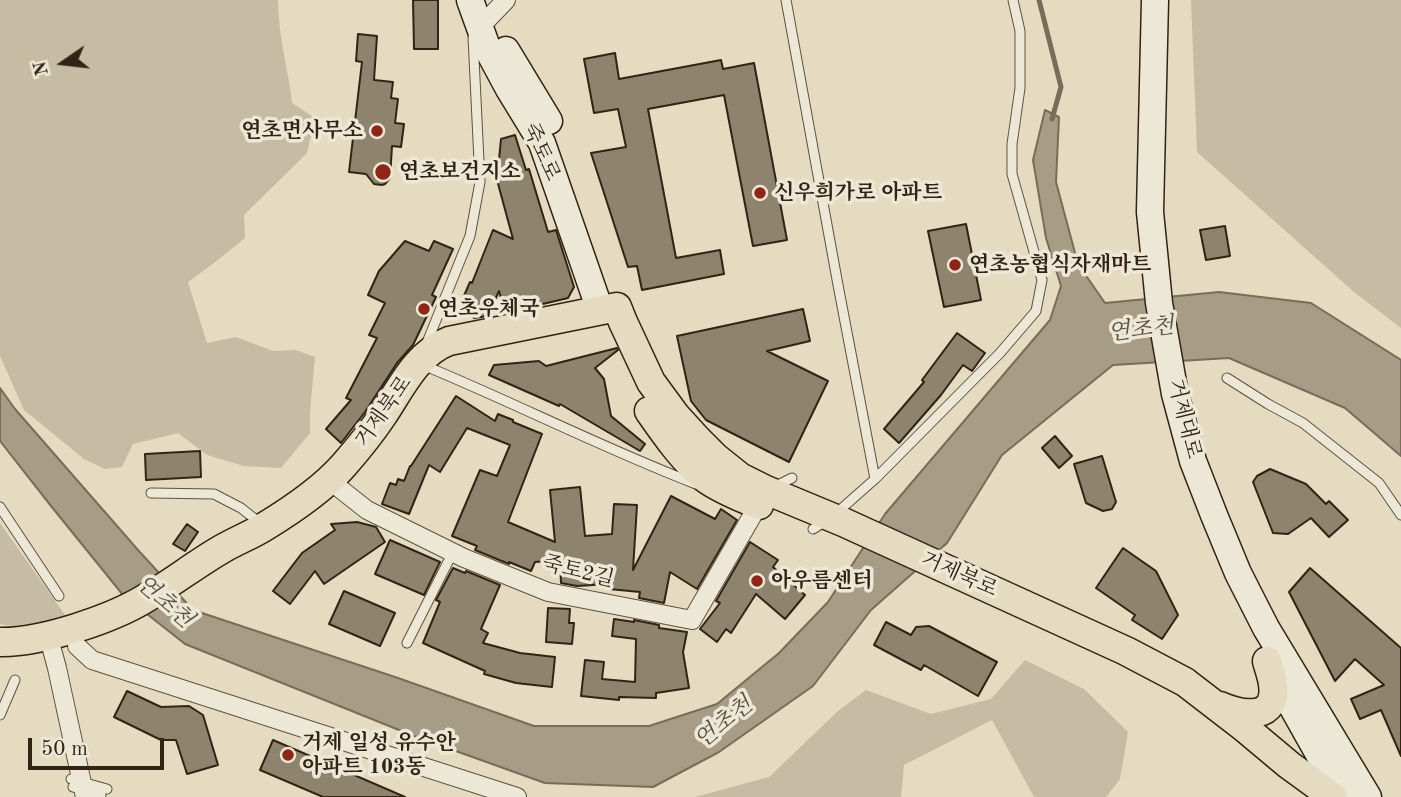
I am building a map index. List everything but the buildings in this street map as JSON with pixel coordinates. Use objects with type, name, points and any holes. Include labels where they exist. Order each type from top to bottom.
[{"type":"main road","name":"죽토로","points":[[470,0],[491,11],[488,50],[542,143],[611,316]]},
{"type":"main road","name":"거제대로","points":[[1140,0],[1132,216],[1159,303],[1167,395],[1178,466],[1224,579],[1343,797]]},
{"type":"main road","name":"거제대로","points":[[1147,271],[1155,0]]},
{"type":"main road","name":"거제북로","points":[[64,641],[194,575],[223,548],[267,531],[316,492],[333,483],[438,345],[449,341],[611,316]]},
{"type":"main road","name":"거제북로","points":[[611,316],[634,389],[650,413],[704,477],[718,486],[762,498],[950,580],[1126,651],[1185,682],[1333,797]]},
{"type":"main road","name":"거제북로","points":[[611,316],[651,382],[676,416],[715,457],[762,498]]},
{"type":"main road","name":"거제대로","points":[[1167,395],[1238,572],[1266,628],[1368,797]]},
{"type":"main road","name":"거제북로","points":[[950,580],[1182,702],[1305,797]]},
{"type":"main road","points":[[0,642],[64,641]]},
{"type":"main road","points":[[7,668],[64,641]]},
{"type":"main road","points":[[1212,703],[1230,711],[1261,712],[1274,694],[1267,662]]},
{"type":"street","name":"죽토2길","points":[[333,483],[367,510],[453,552],[548,592],[692,620],[762,498]]},
{"type":"street","points":[[64,641],[85,790]]},
{"type":"street","points":[[64,641],[92,660],[517,797]]},
{"type":"lane","points":[[470,0],[480,183],[470,236],[425,364],[605,447],[695,484],[718,486]]},
{"type":"lane","points":[[786,0],[875,480]]},
{"type":"lane","points":[[830,526],[1000,353],[1036,311],[1042,280],[1012,174],[1020,88],[1020,31],[1013,0]]},
{"type":"lane","points":[[1227,378],[1303,424],[1379,483],[1401,515]]},
{"type":"lane","points":[[762,498],[792,478]]},
{"type":"lane","points":[[152,493],[214,494],[241,508],[267,531]]},
{"type":"lane","points":[[0,508],[59,596]]},
{"type":"lane","points":[[407,643],[453,552]]},
{"type":"lane","points":[[0,715],[7,668]]},
{"type":"shaded area","points":[[0,0],[278,0],[292,103],[315,118],[307,153],[244,215],[245,238],[188,282],[207,343],[236,337],[273,351],[296,350],[315,357],[310,433],[281,468],[244,466],[207,455],[178,433],[133,444],[122,467],[105,469],[84,459],[24,410],[0,356]]},
{"type":"shaded area","points":[[1191,0],[1401,0],[1401,328],[1354,292],[1197,152]]},
{"type":"shaded area","points":[[0,523],[70,622],[19,627],[0,624]]},
{"type":"shaded area","points":[[1025,660],[1084,689],[1128,732],[1120,779],[1106,797],[1034,797],[992,720],[904,765],[901,797],[695,797],[769,777],[838,711],[866,690],[931,714],[991,699]]},
{"type":"water","name":"연초천","points":[[1045,110],[1059,117],[1056,182],[1078,264],[1105,303],[1219,292],[1311,303],[1401,360],[1401,456],[1345,408],[1229,358],[1113,365],[1002,455],[947,543],[871,610],[813,686],[719,752],[653,787],[545,783],[414,736],[185,644],[123,595],[0,441],[0,388],[15,409],[193,610],[534,726],[649,726],[717,704],[779,653],[828,602],[885,514],[1050,320],[1061,286],[1046,238],[1033,160]]},
{"type":"waterway","points":[[1039,0],[1061,87],[1052,119]]},
{"type":"place","name":"연초면사무소","points":[[377,131]]},
{"type":"place","name":"연초보건지소","points":[[383,172]]},
{"type":"place","name":"신우희가로 아파트","points":[[760,193]]},
{"type":"place","name":"연초농협식자재마트","points":[[955,265]]},
{"type":"place","name":"연초우체국","points":[[424,309]]},
{"type":"place","name":"아우름센터","points":[[757,581]]},
{"type":"place","name":"거제 일성 유수안 아파트 103동","points":[[288,755]]}]
